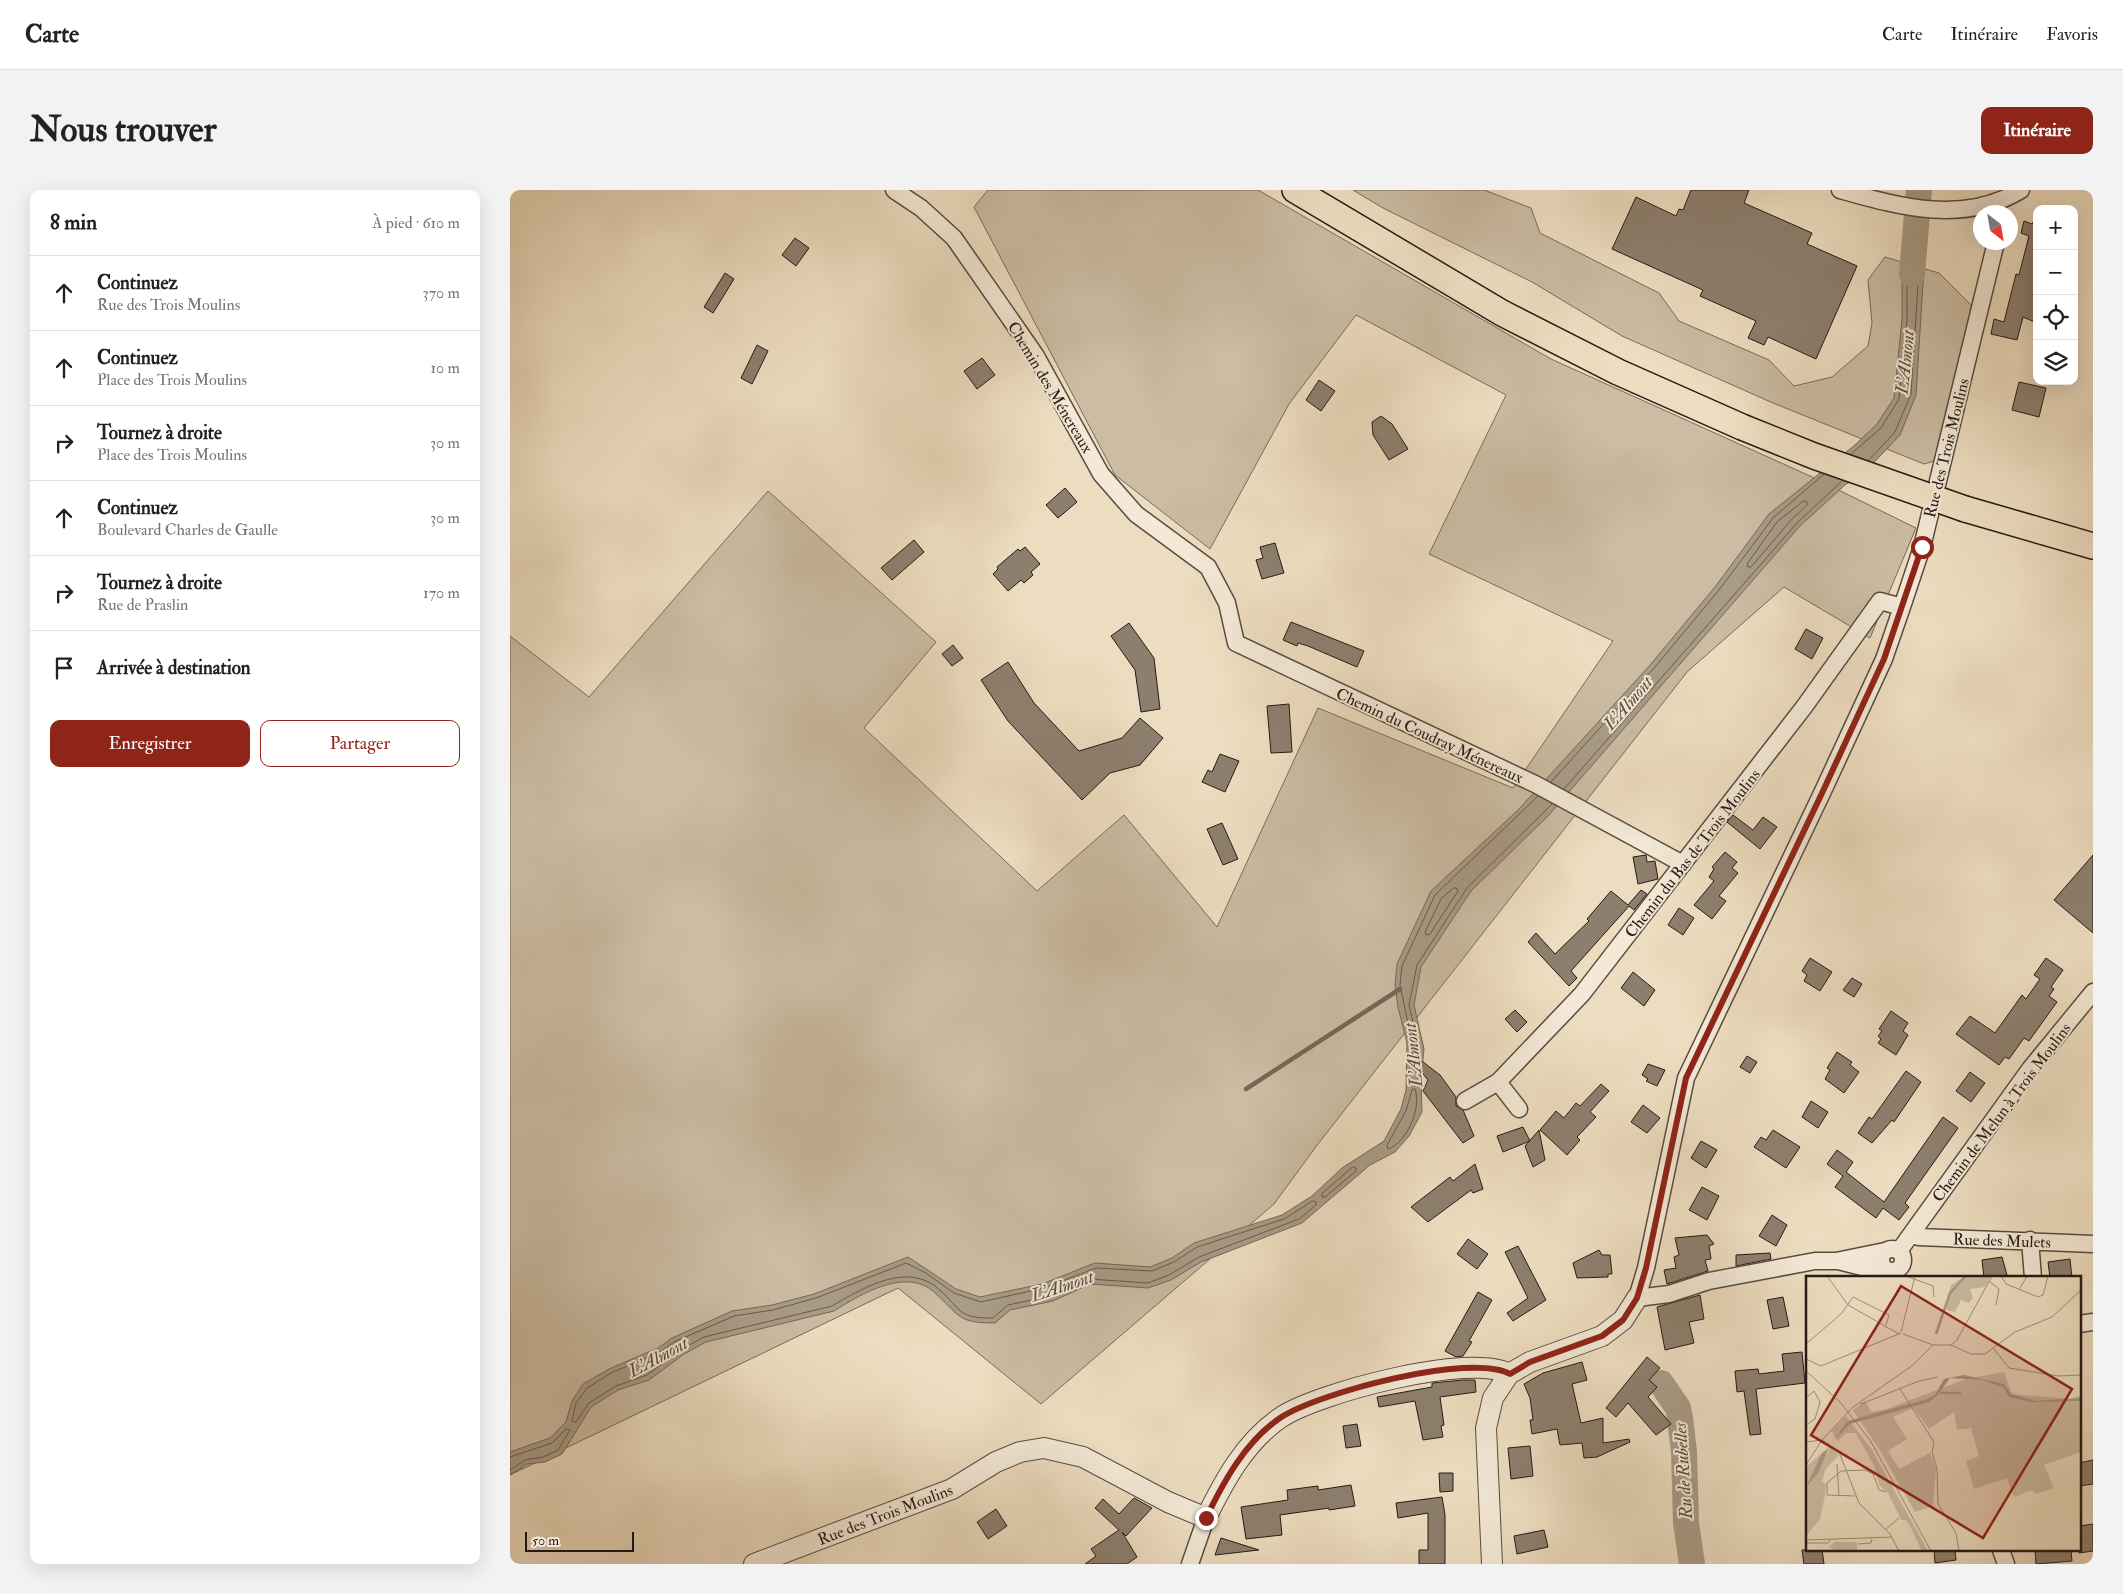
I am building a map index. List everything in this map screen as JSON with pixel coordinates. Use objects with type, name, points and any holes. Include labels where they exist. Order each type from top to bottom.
[{"type":"main road","points":[[1294,190],[1510,317],[1618,372],[1745,421]]},
{"type":"main road","points":[[1315,190],[1447,269],[1518,308],[1745,421],[1850,468],[1966,503],[2093,546]]},
{"type":"main road","points":[[1966,503],[2093,534]]},
{"type":"street","name":"Chemin des Ménereaux","points":[[894,190],[921,208],[954,238],[1036,356],[1101,474],[1136,514],[1208,567],[1214,578]]},
{"type":"street","points":[[1840,190],[1900,207],[1935,210],[1973,209],[2002,201],[2021,190]]},
{"type":"street","name":"Rue des Trois Moulins","points":[[1637,1298],[1646,1268],[1686,1078],[1884,659],[1922,547],[1994,250]]},
{"type":"street","name":"Chemin du Coudray Ménereaux","points":[[1214,578],[1227,603],[1236,643],[1535,784],[1683,864]]},
{"type":"street","name":"Chemin du Bas de Trois Moulins","points":[[1465,1101],[1498,1082],[1582,994],[1804,707],[1880,601],[1902,606]]},
{"type":"street","name":"Chemin de Melun à Trois Moulins","points":[[1896,1254],[1912,1235],[2030,1069],[2093,992]]},
{"type":"street","points":[[1498,1082],[1519,1109]]},
{"type":"street","name":"Rue des Mulets","points":[[1912,1235],[1919,1237],[2093,1244]]},
{"type":"street","points":[[2030,1240],[2033,1276]]},
{"type":"street","points":[[1492,1564],[1486,1428],[1494,1398],[1510,1374],[1530,1362],[1602,1336],[1623,1320],[1637,1298],[1668,1294],[1709,1281],[1796,1264],[1896,1254]]},
{"type":"street","points":[[1892,1273],[1881,1261],[1896,1254]]},
{"type":"street","points":[[1896,1254],[1910,1276]]},
{"type":"street","points":[[1836,1261],[1892,1273]]},
{"type":"street","points":[[2080,1324],[2093,1322]]},
{"type":"street","points":[[1190,1564],[1206,1518],[1220,1488],[1246,1451],[1280,1418],[1340,1392],[1400,1376],[1483,1367],[1502,1370],[1510,1374]]},
{"type":"street","name":"Rue des Trois Moulins","points":[[754,1564],[952,1490],[996,1462],[1020,1452],[1044,1448],[1083,1457],[1168,1502],[1206,1518]]},
{"type":"street","points":[[2002,1552],[2006,1564]]},
{"type":"shaded area","points":[[988,190],[1258,190],[1551,359],[1810,476],[1916,528],[1870,638],[1784,587],[1687,672],[1318,1144],[1274,1204],[1041,1404],[898,1288],[510,1475],[510,636],[589,697],[768,491],[936,642],[864,728],[1037,891],[1124,815],[1217,927],[1318,708],[1513,788],[1613,641],[1429,554],[1506,395],[1356,315],[1289,404],[1210,549],[1115,475],[974,207]]},
{"type":"shaded area","points":[[1353,190],[1484,190],[1531,208],[1540,233],[1659,293],[1679,321],[1769,360],[1794,386],[1832,377],[1868,346],[1872,323],[1868,280],[1885,257],[1939,273],[1972,306],[1938,460],[1924,464],[1773,403],[1622,336],[1532,282],[1383,208]]},
{"type":"water","points":[[1921,237],[1925,252],[1916,395],[1900,435],[1859,478],[1846,484],[1800,526],[1548,816],[1471,891],[1421,967],[1414,1005],[1424,1049],[1421,1078],[1422,1112],[1409,1136],[1395,1152],[1370,1165],[1302,1223],[1201,1262],[1171,1280],[1148,1288],[1090,1284],[1053,1301],[1010,1310],[995,1323],[982,1323],[960,1316],[934,1292],[923,1285],[910,1282],[897,1283],[870,1291],[834,1311],[706,1342],[684,1354],[649,1380],[618,1390],[591,1407],[562,1454],[545,1462],[527,1464],[510,1475],[510,1452],[550,1438],[566,1422],[572,1401],[583,1384],[609,1369],[658,1348],[672,1338],[732,1311],[772,1305],[814,1294],[908,1257],[956,1289],[980,1297],[1042,1284],[1095,1263],[1150,1267],[1172,1258],[1194,1243],[1282,1215],[1312,1196],[1342,1168],[1384,1141],[1401,1109],[1406,1090],[1407,1043],[1398,1007],[1395,985],[1397,964],[1431,891],[1519,809],[1651,664],[1715,587],[1769,514],[1855,445],[1877,424],[1894,398],[1902,319],[1902,277],[1909,253],[1909,240]]},
{"type":"building","points":[[1691,190],[1749,190],[1744,203],[1812,233],[1807,244],[1857,266],[1816,359],[1768,337],[1764,345],[1748,338],[1756,321],[1700,296],[1703,290],[1612,249],[1636,197],[1676,216],[1679,209],[1683,210]]},
{"type":"building","points":[[2024,221],[2032,224],[2033,222],[2033,321],[2023,317],[2017,340],[1991,334],[1994,319],[2004,322],[2016,274],[2019,275],[2029,236],[2021,233]]},
{"type":"building","points":[[795,238],[809,248],[796,266],[782,255]]},
{"type":"building","points":[[725,273],[734,279],[713,313],[704,307]]},
{"type":"building","points":[[757,345],[768,351],[752,384],[741,378]]},
{"type":"building","points":[[982,358],[995,375],[977,389],[964,371]]},
{"type":"building","points":[[1319,380],[1335,391],[1321,411],[1306,400]]},
{"type":"building","points":[[2019,382],[2046,388],[2039,417],[2012,410]]},
{"type":"building","points":[[1381,416],[1392,424],[1408,449],[1389,460],[1373,435],[1372,422]]},
{"type":"building","points":[[1065,488],[1077,502],[1058,518],[1046,505]]},
{"type":"building","points":[[914,540],[924,552],[892,580],[881,568]]},
{"type":"building","points":[[1275,543],[1284,573],[1262,579],[1256,560],[1263,558],[1260,547]]},
{"type":"building","points":[[1025,547],[1040,564],[1031,572],[1033,575],[1024,583],[1021,580],[1008,591],[993,574],[998,569],[997,567],[1018,549],[1020,551]]},
{"type":"building","points":[[1291,622],[1364,651],[1357,667],[1308,646],[1298,643],[1297,646],[1283,640]]},
{"type":"building","points":[[1129,623],[1154,658],[1160,709],[1141,712],[1135,670],[1111,636]]},
{"type":"building","points":[[1806,629],[1823,638],[1812,659],[1795,649]]},
{"type":"building","points":[[953,645],[963,658],[952,666],[942,654]]},
{"type":"building","points":[[1008,662],[1034,703],[1079,751],[1122,738],[1140,718],[1163,738],[1140,765],[1110,773],[1082,800],[1008,721],[981,680]]},
{"type":"building","points":[[1289,704],[1292,752],[1271,753],[1267,706]]},
{"type":"building","points":[[1220,754],[1239,761],[1225,792],[1202,782],[1208,770],[1212,772]]},
{"type":"building","points":[[1733,815],[1753,830],[1763,817],[1777,827],[1760,849],[1727,822]]},
{"type":"building","points":[[1222,823],[1238,859],[1223,865],[1207,829]]},
{"type":"building","points":[[1725,852],[1737,862],[1732,868],[1738,873],[1719,896],[1726,901],[1712,919],[1694,905],[1714,881],[1709,877],[1714,869],[1712,867]]},
{"type":"building","points":[[1646,855],[1647,862],[1655,861],[1658,879],[1638,884],[1633,857]]},
{"type":"building","points":[[2093,855],[2093,933],[2054,900]]},
{"type":"building","points":[[1641,890],[1647,894],[1634,910],[1629,906],[1571,971],[1577,978],[1569,986],[1528,942],[1536,933],[1555,954],[1589,921],[1587,919],[1611,891],[1628,905]]},
{"type":"building","points":[[1679,908],[1694,918],[1683,935],[1668,925]]},
{"type":"building","points":[[1810,958],[1832,972],[1820,991],[1804,981],[1807,975],[1802,971]]},
{"type":"building","points":[[2046,958],[2063,970],[2051,987],[2054,989],[2049,996],[2057,1002],[2029,1041],[2024,1038],[2009,1059],[2005,1057],[1999,1065],[1956,1034],[1970,1016],[1995,1033],[2022,995],[2026,999],[2040,979],[2034,975]]},
{"type":"building","points":[[1633,972],[1655,990],[1644,1006],[1621,988]]},
{"type":"building","points":[[1852,978],[1862,984],[1854,997],[1843,990]]},
{"type":"building","points":[[1515,1010],[1527,1022],[1517,1032],[1505,1019]]},
{"type":"building","points":[[1891,1011],[1908,1023],[1903,1031],[1908,1035],[1896,1055],[1878,1043],[1881,1039],[1878,1036],[1882,1031],[1879,1029]]},
{"type":"building","points":[[1837,1052],[1852,1062],[1850,1065],[1859,1072],[1844,1093],[1825,1079],[1830,1070],[1827,1068]]},
{"type":"building","points":[[1414,1055],[1440,1075],[1456,1097],[1456,1106],[1463,1110],[1474,1136],[1463,1143],[1423,1091],[1428,1080],[1411,1059]]},
{"type":"building","points":[[1747,1056],[1757,1062],[1750,1073],[1740,1067]]},
{"type":"building","points":[[1648,1064],[1665,1070],[1657,1086],[1646,1081],[1648,1079],[1642,1075]]},
{"type":"building","points":[[1906,1071],[1921,1082],[1894,1122],[1892,1120],[1872,1143],[1858,1133],[1869,1117],[1872,1119]]},
{"type":"building","points":[[1970,1072],[1985,1083],[1971,1102],[1956,1091]]},
{"type":"building","points":[[1601,1084],[1609,1091],[1590,1112],[1596,1117],[1577,1137],[1580,1140],[1567,1155],[1540,1130],[1556,1111],[1564,1118],[1576,1103],[1580,1106]]},
{"type":"building","points":[[1811,1101],[1828,1112],[1818,1128],[1802,1117]]},
{"type":"building","points":[[1643,1105],[1660,1118],[1647,1133],[1631,1122]]},
{"type":"building","points":[[1943,1117],[1958,1128],[1905,1203],[1909,1207],[1899,1220],[1883,1208],[1876,1218],[1835,1187],[1843,1176],[1827,1164],[1837,1150],[1853,1162],[1846,1172],[1884,1202]]},
{"type":"building","points":[[1523,1127],[1530,1141],[1503,1152],[1497,1136]]},
{"type":"building","points":[[1539,1130],[1545,1160],[1533,1167],[1525,1146]]},
{"type":"building","points":[[1773,1130],[1800,1147],[1786,1168],[1754,1147],[1761,1137],[1766,1140]]},
{"type":"building","points":[[1701,1141],[1717,1150],[1706,1168],[1691,1158]]},
{"type":"building","points":[[1475,1164],[1483,1189],[1473,1193],[1471,1190],[1428,1222],[1411,1207],[1450,1177],[1453,1181]]},
{"type":"building","points":[[1702,1187],[1719,1196],[1707,1220],[1689,1210]]},
{"type":"building","points":[[1772,1215],[1787,1225],[1776,1246],[1759,1236]]},
{"type":"building","points":[[1707,1235],[1714,1244],[1709,1246],[1711,1259],[1705,1260],[1708,1271],[1667,1284],[1664,1270],[1676,1268],[1674,1257],[1679,1255],[1675,1238]]},
{"type":"building","points":[[1468,1239],[1488,1254],[1477,1269],[1457,1254]]},
{"type":"building","points":[[1518,1246],[1546,1300],[1513,1321],[1507,1313],[1528,1298],[1505,1252]]},
{"type":"building","points":[[1599,1250],[1602,1255],[1610,1255],[1612,1274],[1608,1274],[1608,1277],[1577,1278],[1573,1263]]},
{"type":"building","points":[[1770,1253],[1771,1259],[1736,1266],[1736,1255]]},
{"type":"building","points":[[2002,1257],[2007,1275],[1984,1276],[1982,1260]]},
{"type":"building","points":[[2070,1259],[2072,1276],[2050,1276],[2048,1262]]},
{"type":"building","points":[[1478,1292],[1492,1300],[1469,1341],[1472,1342],[1463,1356],[1456,1357],[1445,1351]]},
{"type":"building","points":[[1700,1295],[1704,1319],[1689,1322],[1694,1343],[1665,1350],[1657,1307]]},
{"type":"building","points":[[1783,1297],[1789,1326],[1773,1329],[1767,1300]]},
{"type":"building","points":[[1802,1352],[1805,1383],[1756,1389],[1761,1434],[1750,1435],[1744,1391],[1737,1392],[1735,1371],[1758,1369],[1759,1374],[1784,1371],[1782,1354]]},
{"type":"building","points":[[1647,1357],[1660,1368],[1649,1380],[1657,1387],[1648,1397],[1671,1424],[1656,1435],[1628,1403],[1616,1417],[1606,1408]]},
{"type":"building","points":[[1582,1362],[1587,1380],[1572,1384],[1581,1423],[1603,1418],[1603,1443],[1629,1439],[1630,1442],[1597,1457],[1584,1458],[1582,1443],[1560,1445],[1557,1429],[1532,1434],[1530,1420],[1533,1420],[1530,1398],[1524,1384],[1543,1373]]},
{"type":"building","points":[[1475,1380],[1476,1392],[1440,1397],[1444,1425],[1441,1426],[1443,1437],[1423,1440],[1415,1401],[1379,1407],[1377,1397],[1432,1387],[1432,1383]]},
{"type":"building","points":[[1357,1424],[1361,1446],[1346,1448],[1343,1426]]},
{"type":"building","points":[[1530,1446],[1533,1476],[1511,1479],[1508,1448]]},
{"type":"building","points":[[2093,1460],[2093,1484],[2080,1486],[2080,1463]]},
{"type":"building","points":[[1439,1473],[1453,1473],[1453,1491],[1440,1492]]},
{"type":"building","points":[[1351,1485],[1355,1506],[1280,1515],[1282,1535],[1246,1539],[1241,1507],[1288,1500],[1287,1490],[1318,1486],[1318,1490]]},
{"type":"building","points":[[1442,1497],[1445,1515],[1445,1564],[1419,1564],[1419,1550],[1428,1550],[1428,1513],[1398,1518],[1396,1503]]},
{"type":"building","points":[[1134,1498],[1152,1508],[1126,1536],[1122,1532],[1137,1557],[1127,1564],[1085,1564],[1096,1556],[1091,1549],[1119,1530],[1095,1508],[1103,1499],[1119,1514]]},
{"type":"building","points":[[996,1509],[1007,1526],[988,1539],[977,1522]]},
{"type":"building","points":[[2093,1524],[2093,1551],[2079,1553],[2080,1526]]},
{"type":"building","points":[[1544,1530],[1548,1547],[1517,1554],[1514,1536]]},
{"type":"building","points":[[1221,1538],[1259,1550],[1215,1555]]},
{"type":"building","points":[[1802,1550],[1806,1550],[1806,1552],[1822,1552],[1824,1564],[1804,1564]]},
{"type":"building","points":[[1934,1552],[1955,1552],[1956,1560],[1935,1563]]},
{"type":"building","points":[[2035,1552],[2071,1552],[2072,1561],[2036,1564]]},
{"type":"waterway","name":"L'Almont","points":[[1912,274],[1919,190]]},
{"type":"waterway","points":[[1246,1089],[1400,989]]},
{"type":"waterway","name":"Ru de Rubelles","points":[[1661,1383],[1678,1408],[1680,1418],[1684,1452],[1686,1523],[1692,1564]]},
{"type":"route","points":[[1206,1518],[1220,1488],[1246,1451],[1280,1418],[1340,1392],[1400,1376],[1483,1367],[1502,1370],[1510,1374],[1530,1362],[1602,1336],[1623,1320],[1637,1298],[1646,1268],[1676,1118],[1686,1078],[1884,659],[1922,547]]}]
